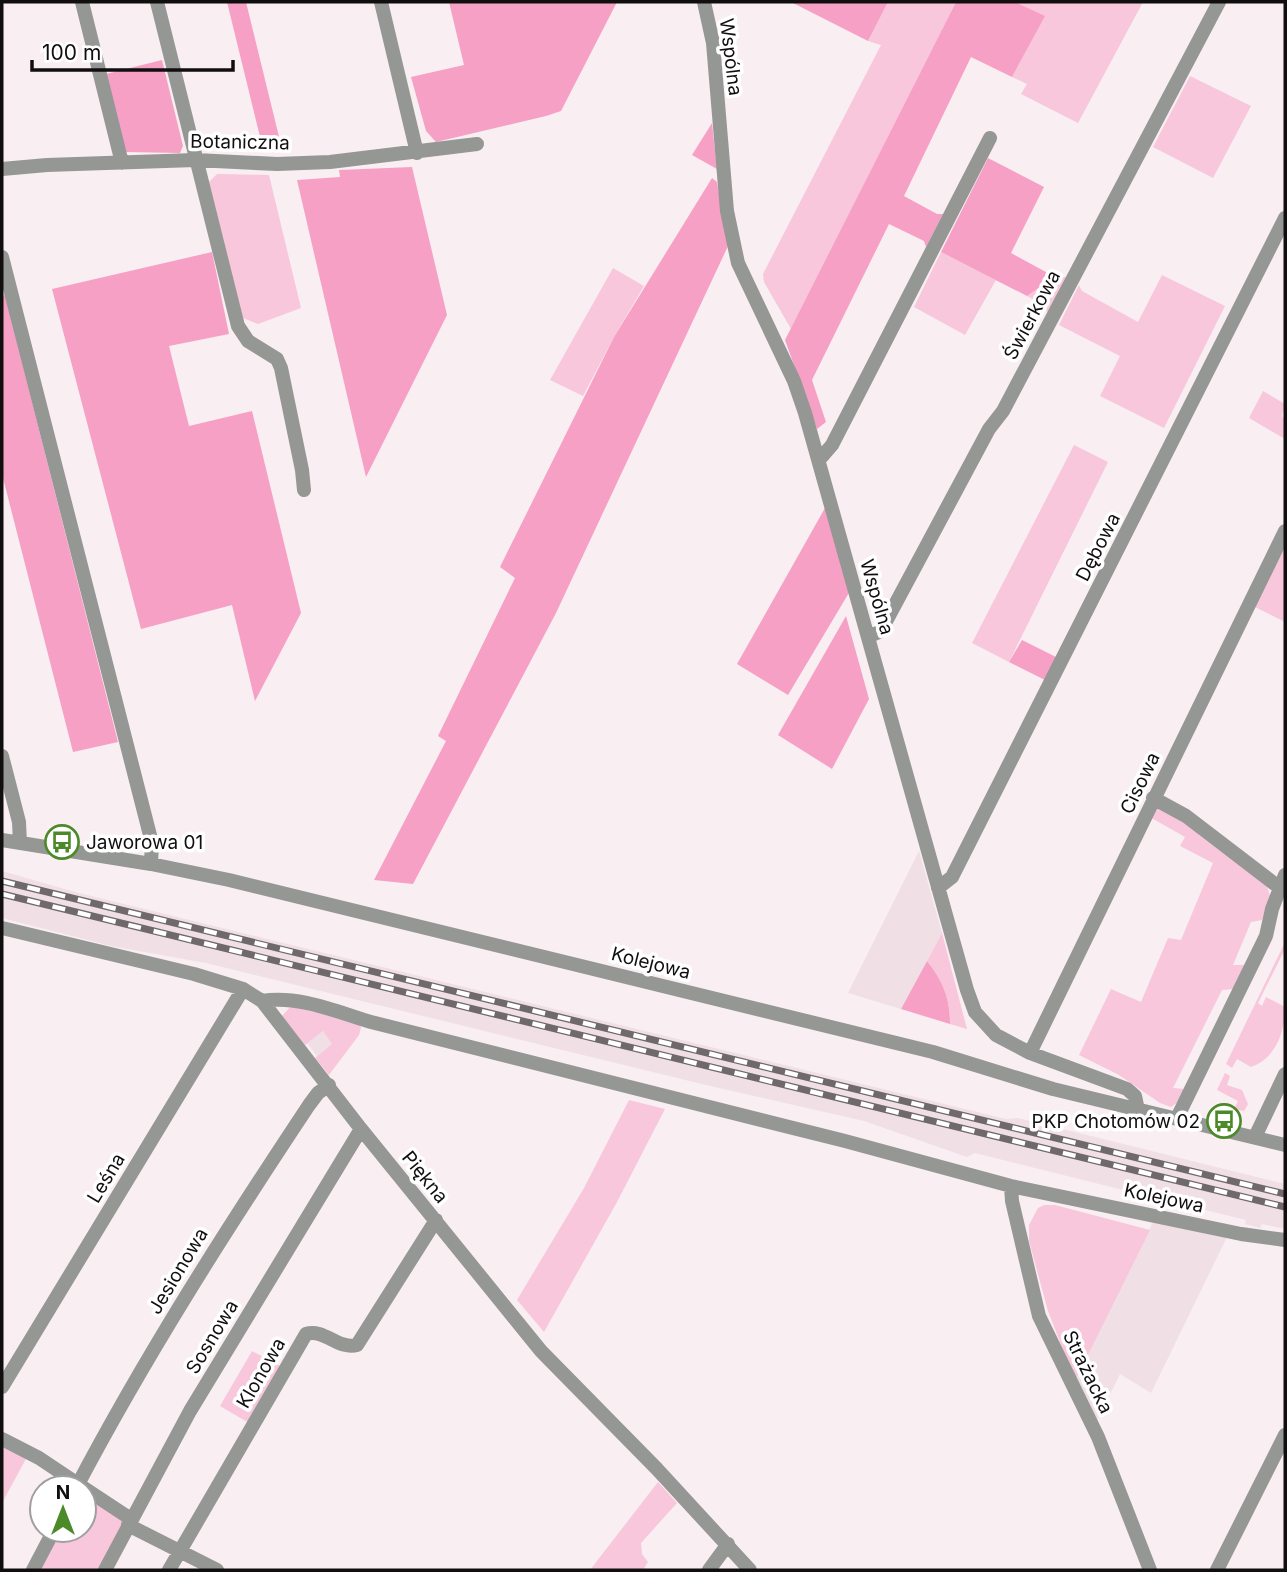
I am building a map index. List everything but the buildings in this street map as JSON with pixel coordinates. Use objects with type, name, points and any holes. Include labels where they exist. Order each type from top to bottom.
[{"type":"street","points":[[82,2],[122,163]]},
{"type":"street","points":[[157,2],[238,326],[252,345],[276,359],[281,368],[304,491]]},
{"type":"street","points":[[381,2],[417,153]]},
{"type":"street","name":"Wspólna","points":[[704,2],[713,43],[727,211],[738,263],[794,381],[819,460],[975,1012],[996,1035],[1030,1053],[1127,1089],[1135,1096],[1138,1110]]},
{"type":"street","name":"Świerkowa","points":[[868,637],[883,627],[989,429],[1003,411],[1219,2]]},
{"type":"street","points":[[819,460],[832,445],[990,138]]},
{"type":"street","name":"Botaniczna","points":[[2,169],[195,160],[277,164],[330,162],[477,145]]},
{"type":"street","name":"Dębowa","points":[[938,888],[952,877],[1285,218]]},
{"type":"street","points":[[2,257],[152,843],[151,864]]},
{"type":"street","name":"Cisowa","points":[[1030,1053],[1285,531]]},
{"type":"street","points":[[2,756],[19,822],[20,843]]},
{"type":"street","points":[[1153,799],[1186,816],[1282,889],[1266,936],[1177,1118]]},
{"type":"street","name":"Kolejowa","points":[[2,840],[151,864],[321,902],[933,1052],[1010,1077],[1285,1145]]},
{"type":"street","name":"Piękna","points":[[2,928],[59,944],[194,974],[243,989],[262,1000],[361,1129],[541,1351],[750,1570]]},
{"type":"street","name":"Leśna","points":[[2,1387],[243,989]]},
{"type":"street","name":"Kolejowa","points":[[262,1000],[285,998],[298,1001],[1011,1186],[1241,1234],[1285,1240]]},
{"type":"street","points":[[1255,1137],[1285,1074]]},
{"type":"street","name":"Jesionowa","points":[[88,1474],[139,1373],[214,1249],[309,1105],[318,1093],[329,1085]]},
{"type":"street","name":"Sosnowa","points":[[105,1570],[190,1411],[361,1129]]},
{"type":"street","name":"Strażacka","points":[[1011,1186],[1012,1201],[1039,1316],[1098,1437],[1150,1570]]},
{"type":"street","name":"Klonowa","points":[[169,1570],[306,1334],[317,1333],[340,1345],[357,1345],[436,1220]]},
{"type":"street","points":[[1217,1570],[1285,1434]]},
{"type":"street","points":[[2,1438],[62,1474]]},
{"type":"street","points":[[98,1499],[130,1522],[217,1570]]},
{"type":"street","points":[[33,1570],[47,1544]]},
{"type":"street","points":[[709,1570],[728,1544]]},
{"type":"shaded area","points":[[227,2],[246,2],[282,149],[263,149]]},
{"type":"shaded area","points":[[449,2],[617,2],[561,111],[436,142],[426,131],[411,77],[464,65]]},
{"type":"shaded area","points":[[791,2],[888,2],[868,41]]},
{"type":"shaded area","points":[[888,2],[956,2],[791,329],[764,282],[763,274],[881,45],[868,41]]},
{"type":"shaded area","points":[[956,2],[1015,2],[1045,16],[1012,77],[971,57],[904,196],[937,214],[943,214],[926,247],[924,241],[889,224],[812,380],[826,422],[817,429],[785,340]]},
{"type":"shaded area","points":[[1015,2],[1143,2],[1078,123],[1021,94],[1027,84],[1012,77],[1044,16]]},
{"type":"shaded area","points":[[162,60],[183,146],[180,153],[126,152],[106,74]]},
{"type":"shaded area","points":[[1190,76],[1251,106],[1213,178],[1153,147]]},
{"type":"shaded area","points":[[712,123],[717,169],[692,155]]},
{"type":"shaded area","points":[[988,158],[1044,187],[1011,253],[1055,277],[1027,296],[941,252]]},
{"type":"shaded area","points":[[412,167],[447,315],[366,477],[297,180],[340,177],[339,170]]},
{"type":"shaded area","points":[[217,174],[269,175],[301,308],[258,324],[243,318],[209,182]]},
{"type":"shaded area","points":[[712,178],[717,182],[728,246],[556,613],[413,884],[374,880],[446,741],[438,736],[515,578],[500,567],[614,337]]},
{"type":"shaded area","points":[[212,252],[229,334],[169,346],[189,426],[252,411],[301,613],[255,701],[232,605],[141,629],[52,289]]},
{"type":"shaded area","points":[[941,252],[996,280],[965,335],[914,307]]},
{"type":"shaded area","points":[[613,268],[644,286],[583,396],[550,380]]},
{"type":"shaded area","points":[[1162,275],[1225,306],[1164,428],[1100,396],[1120,356],[1059,325],[1079,285],[1082,291],[1138,322]]},
{"type":"shaded area","points":[[1055,277],[1066,277],[1052,309],[1047,312],[1045,306],[1027,296]]},
{"type":"shaded area","points":[[5,295],[118,742],[73,752],[2,474],[2,296]]},
{"type":"shaded area","points":[[1263,391],[1285,404],[1282,416],[1285,419],[1285,439],[1249,418]]},
{"type":"shaded area","points":[[1074,445],[1108,462],[1009,662],[972,643]]},
{"type":"shaded area","points":[[825,508],[850,591],[788,695],[737,664]]},
{"type":"shaded area","points":[[1285,546],[1285,617],[1283,621],[1255,607]]},
{"type":"shaded area","points":[[846,616],[869,699],[832,769],[778,735]]},
{"type":"shaded area","points":[[1022,640],[1058,658],[1047,681],[1009,662]]},
{"type":"shaded area","points":[[1161,808],[1200,830],[1199,835],[1267,886],[1270,896],[1262,920],[1251,922],[1233,965],[1245,965],[1233,989],[1222,990],[1173,1088],[1185,1089],[1178,1102],[1171,1107],[1160,1103],[1119,1075],[1079,1055],[1111,989],[1141,1002],[1168,938],[1181,940],[1213,863],[1180,846],[1185,837],[1148,816],[1153,810]]},
{"type":"shaded area","points":[[919,851],[942,933],[901,1009],[848,993]]},
{"type":"shaded area","points":[[2,871],[75,892],[1006,1119],[1018,1118],[1285,1184],[1285,1229],[1262,1224],[1260,1228],[1245,1224],[1246,1220],[1152,1197],[1148,1201],[1134,1197],[1135,1193],[975,1153],[967,1157],[864,1121],[206,963],[111,946],[2,918]]},
{"type":"shaded area","points":[[942,933],[967,1029],[950,1024],[949,1006],[944,990],[927,961]]},
{"type":"shaded area","points":[[1285,942],[1285,949],[1258,1003],[1262,1006],[1266,997],[1285,1007],[1281,1035],[1273,1051],[1260,1063],[1251,1067],[1237,1059],[1232,1068],[1226,1064]]},
{"type":"shaded area","points":[[927,961],[945,990],[950,1024],[901,1009]]},
{"type":"shaded area","points":[[297,1005],[360,1025],[359,1035],[329,1075],[315,1058],[332,1044],[323,1031],[305,1045],[282,1016],[291,1006]]},
{"type":"shaded area","points":[[323,1031],[333,1044],[317,1056],[307,1043]]},
{"type":"shaded area","points":[[1225,1073],[1230,1076],[1227,1085],[1242,1090],[1248,1104],[1244,1111],[1234,1109],[1238,1101],[1217,1090]]},
{"type":"shaded area","points":[[629,1100],[665,1109],[617,1202],[544,1332],[517,1300],[584,1188]]},
{"type":"shaded area","points":[[1055,1205],[1150,1230],[1075,1381],[1048,1311],[1029,1241],[1029,1225],[1038,1208]]},
{"type":"shaded area","points":[[1154,1220],[1227,1237],[1151,1393],[1120,1374],[1096,1422],[1075,1381]]},
{"type":"shaded area","points":[[252,1351],[282,1367],[249,1423],[220,1406]]},
{"type":"shaded area","points":[[2,1445],[27,1457],[2,1503]]},
{"type":"shaded area","points":[[658,1482],[677,1503],[641,1543],[642,1554],[648,1562],[643,1570],[590,1570]]},
{"type":"shaded area","points":[[98,1502],[126,1519],[100,1570],[37,1570],[50,1544],[98,1544]]},
{"type":"railway","points":[[2,881],[1285,1194]]},
{"type":"railway","points":[[2,894],[1285,1207]]},
{"type":"place","name":"Jaworowa 01","points":[[62,842]]},
{"type":"place","name":"PKP Chotomów 02","points":[[1224,1121]]}]
